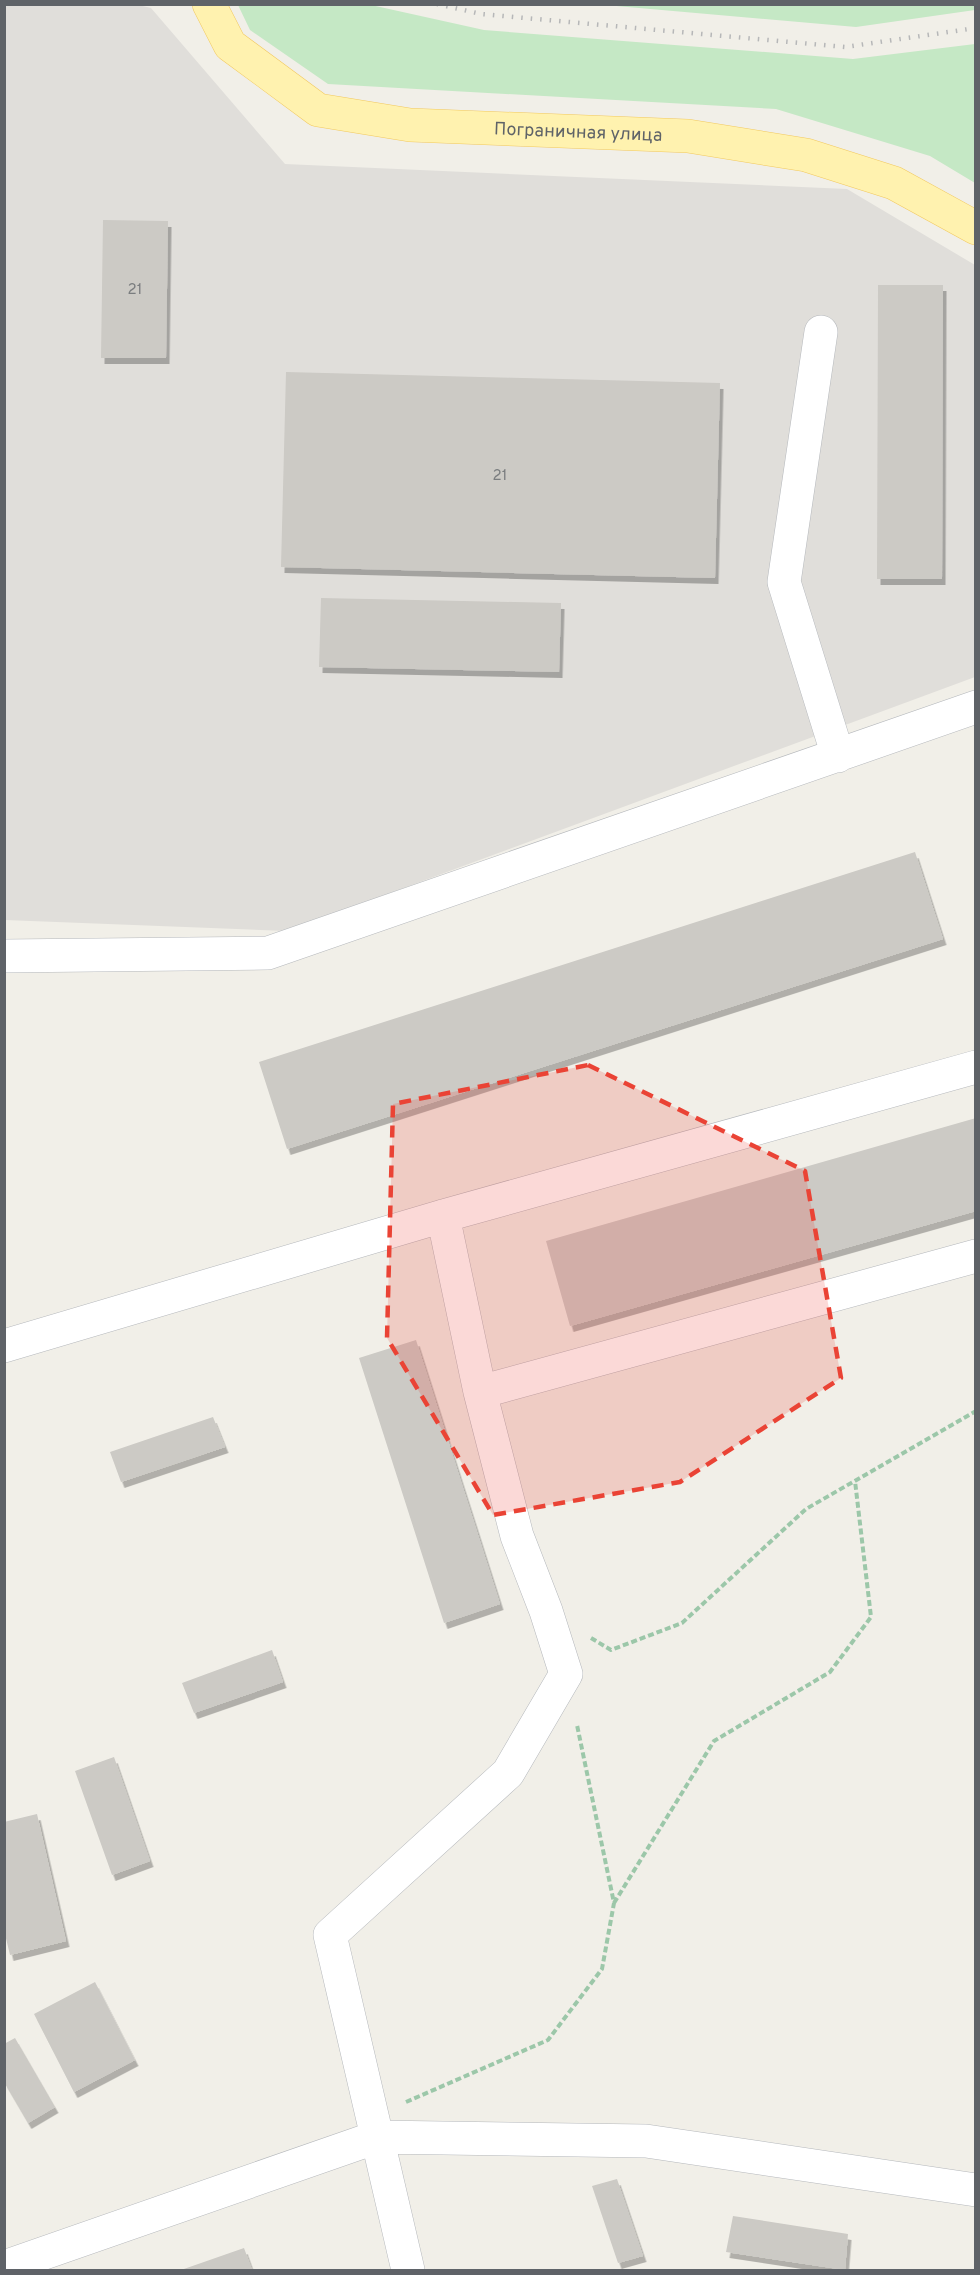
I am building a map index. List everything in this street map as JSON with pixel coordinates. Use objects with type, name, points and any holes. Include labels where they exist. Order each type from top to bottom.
[{"type":"main road","name":"Пограничная улица","points":[[209,4],[230,45],[318,110],[410,125],[688,136],[806,155],[894,183],[975,228]]},
{"type":"lane","points":[[821,332],[784,582],[838,756]]},
{"type":"lane","points":[[4,956],[268,953],[975,707]]},
{"type":"lane","points":[[4,1346],[443,1216],[975,1067]]},
{"type":"lane","points":[[408,2271],[330,1935],[508,1773],[566,1674],[546,1611],[517,1536],[480,1392],[443,1216]]},
{"type":"lane","points":[[480,1392],[975,1256]]},
{"type":"lane","points":[[4,2267],[377,2138],[646,2141],[975,2190]]},
{"type":"path","points":[[546,1611],[611,1650],[682,1623],[806,1509],[975,1412]]},
{"type":"path","points":[[377,2138],[405,2102],[548,2040],[602,1969],[614,1903],[714,1741],[830,1672],[871,1617],[855,1481]]},
{"type":"path","points":[[566,1674],[614,1903]]},
{"type":"highlighted area","points":[[588,1065],[805,1171],[841,1378],[680,1482],[493,1515],[387,1338],[393,1104]]},
{"type":"shaded area","points":[[134,4],[151,8],[285,164],[847,189],[975,265],[975,677],[287,931],[5,920],[5,5]]},
{"type":"green space","points":[[975,4],[975,10],[856,27],[605,5]]},
{"type":"green space","points":[[238,5],[371,5],[484,30],[853,59],[975,44],[975,183],[930,156],[776,109],[328,84],[250,30]]},
{"type":"building","points":[[103,220],[168,221],[166,358],[101,358]]},
{"type":"building","points":[[878,285],[943,285],[942,579],[877,579]]},
{"type":"building","points":[[286,372],[720,383],[715,578],[281,567]]},
{"type":"building","points":[[321,598],[561,603],[559,672],[319,667]]},
{"type":"building","points":[[915,852],[943,939],[287,1149],[259,1062]]},
{"type":"building","points":[[976,1118],[976,1211],[570,1326],[546,1241]]},
{"type":"building","points":[[416,1340],[500,1604],[444,1623],[359,1358]]},
{"type":"building","points":[[213,1417],[225,1447],[121,1482],[110,1452]]},
{"type":"building","points":[[272,1650],[283,1682],[194,1713],[182,1683]]},
{"type":"building","points":[[114,1757],[150,1861],[112,1875],[75,1771]]},
{"type":"building","points":[[37,1814],[66,1941],[10,1955],[4,1930],[4,1822]]},
{"type":"building","points":[[95,1982],[135,2060],[74,2092],[34,2014]]},
{"type":"building","points":[[15,2038],[55,2107],[28,2123],[4,2082],[4,2044]]},
{"type":"building","points":[[617,2179],[643,2256],[618,2263],[592,2186]]},
{"type":"building","points":[[733,2216],[848,2234],[845,2270],[726,2252]]},
{"type":"building","points":[[244,2248],[252,2270],[181,2270]]},
{"type":"railway","points":[[437,4],[481,14],[845,47],[976,28]]}]
